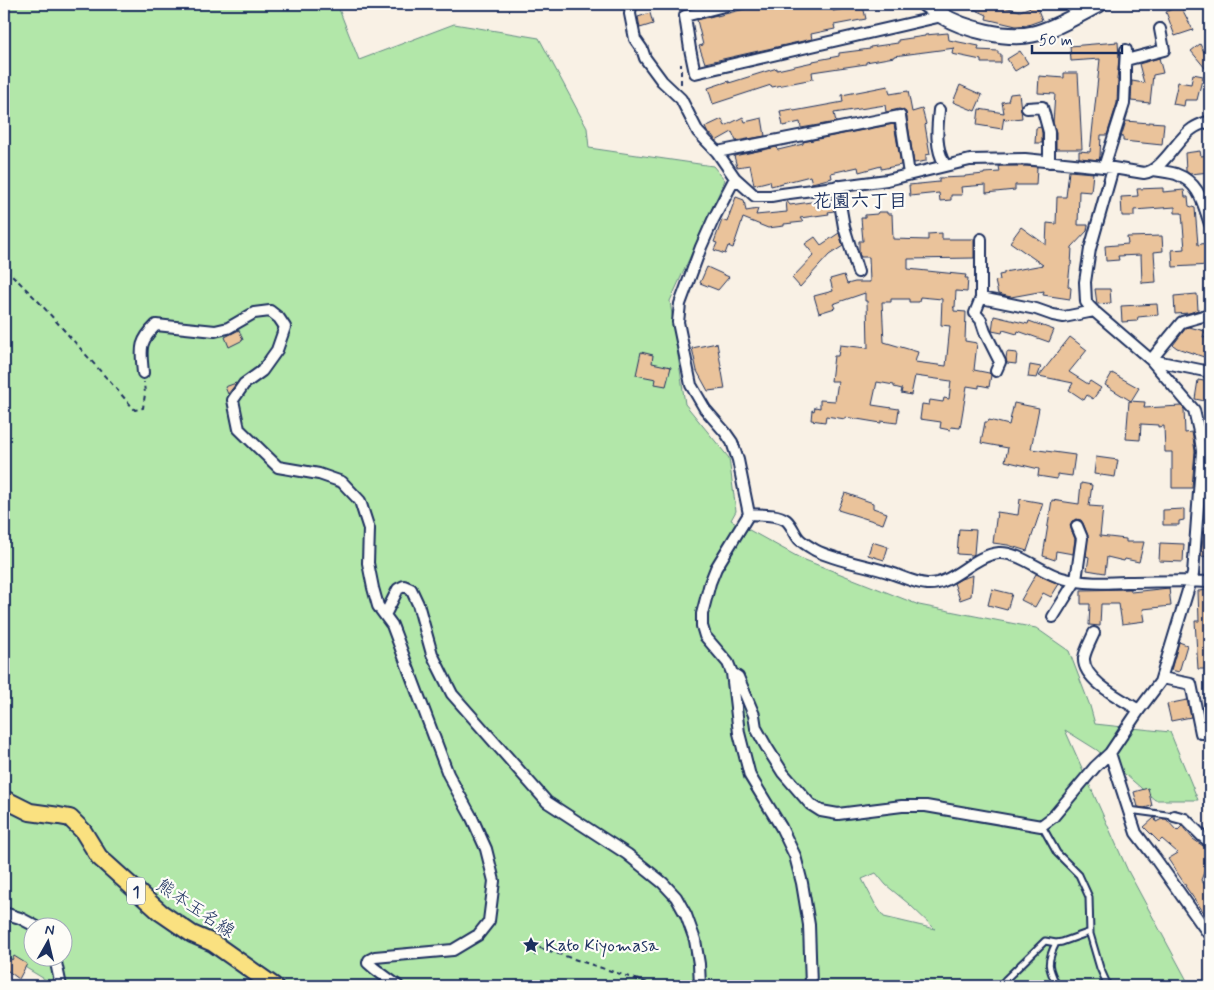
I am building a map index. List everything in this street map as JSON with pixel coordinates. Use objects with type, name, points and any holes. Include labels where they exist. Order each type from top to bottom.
[{"type":"main road","name":"熊本玉名線","points":[[4,799],[30,812],[70,818],[83,831],[99,856],[160,912],[192,934],[213,943],[274,986]]},
{"type":"street","points":[[631,4],[630,14],[635,39],[642,49],[645,58],[662,81],[681,99],[698,132],[717,152],[735,178],[755,196],[771,196],[887,180],[970,160],[1025,159],[1144,174],[1153,170],[1191,129],[1210,121]]},
{"type":"street","points":[[732,4],[685,16],[685,44],[695,73],[942,16]]},
{"type":"street","points":[[925,4],[942,16],[982,31],[1003,36],[1035,34],[1099,4]]},
{"type":"street","points":[[732,673],[738,677],[754,715],[756,728],[783,773],[810,804],[821,811],[838,814],[902,806],[926,806],[1041,826],[1053,816],[1096,767],[1110,754],[1152,694],[1162,678],[1193,574],[1202,452],[1200,436],[1194,410],[1152,360],[1088,306],[1085,282],[1090,249],[1124,104],[1126,55],[1164,50],[1160,29]]},
{"type":"street","points":[[1027,108],[1042,107],[1049,132],[1049,162]]},
{"type":"street","points":[[939,110],[937,136],[941,158],[945,165]]},
{"type":"street","points":[[717,152],[900,116],[909,174]]},
{"type":"street","points":[[1153,170],[1176,174],[1185,178],[1200,192],[1210,224]]},
{"type":"street","points":[[735,178],[701,246],[680,304],[678,322],[691,385],[705,409],[732,442],[738,460],[749,514],[716,568],[702,614],[702,626],[705,636],[728,663],[732,673],[739,733],[750,776],[781,827],[795,856],[809,925],[811,986]]},
{"type":"street","points":[[837,186],[844,227],[858,272]]},
{"type":"street","points":[[981,239],[981,298],[975,313],[1000,362],[996,371]]},
{"type":"street","points":[[981,298],[1036,309],[1053,315],[1064,316],[1094,311]]},
{"type":"street","points":[[143,373],[141,349],[146,335],[156,325],[214,331],[228,328],[254,313],[270,311],[279,318],[285,327],[277,350],[262,371],[244,384],[233,400],[239,429],[278,467],[319,474],[342,482],[360,501],[369,529],[368,563],[378,606],[392,625],[448,774],[472,818],[486,849],[494,881],[489,921],[478,935],[453,950],[375,957],[369,960],[368,963],[398,986]]},
{"type":"street","points":[[1152,360],[1182,322],[1210,314]]},
{"type":"street","points":[[1152,360],[1210,372]]},
{"type":"street","points":[[749,514],[777,516],[785,520],[799,538],[824,554],[892,573],[907,580],[928,584],[941,582],[986,556],[1000,553],[1016,557],[1062,578],[1076,580],[1106,583],[1210,582]]},
{"type":"street","points":[[1053,616],[1076,580],[1082,538],[1077,526]]},
{"type":"street","points":[[385,615],[398,589],[404,586],[411,589],[418,604],[432,654],[452,694],[547,802],[627,854],[663,883],[676,897],[696,940],[700,986]]},
{"type":"street","points":[[1094,633],[1084,659],[1088,672],[1103,688],[1139,710]]},
{"type":"street","points":[[1162,678],[1191,684],[1201,734],[1210,733]]},
{"type":"street","points":[[1110,754],[1136,833],[1210,936]]},
{"type":"street","points":[[1174,816],[1185,819],[1210,842]]},
{"type":"street","points":[[4,913],[22,919]]},
{"type":"street","points":[[57,968],[61,986]]},
{"type":"lane","points":[[1129,810],[1174,816]]},
{"type":"lane","points":[[1041,826],[1057,853],[1079,875],[1089,897],[1090,932],[1100,968],[1108,986]]},
{"type":"lane","points":[[1000,986],[1045,941],[1062,942],[1090,932]]},
{"type":"lane","points":[[1056,943],[1050,956],[1049,970],[1058,986]]},
{"type":"path","points":[[681,99],[685,44]]},
{"type":"path","points":[[4,272],[11,274],[40,302],[135,410],[143,408],[143,373]]},
{"type":"path","points":[[531,945],[657,986]]},
{"type":"path","points":[[535,956],[536,946]]},
{"type":"green space","points":[[4,4],[337,4],[359,60],[454,24],[539,38],[587,128],[589,148],[713,166],[725,180],[670,301],[685,404],[729,458],[736,511],[731,520],[800,558],[919,605],[1036,628],[1069,651],[1095,724],[1170,732],[1198,800],[1155,800],[1097,750],[1065,730],[1128,871],[1190,986],[56,986],[26,968],[72,968],[72,918],[22,918],[22,965],[4,956]],"holes":[[[876,873],[886,885],[909,904],[935,929],[884,917],[862,879]]]},
{"type":"building","points":[[764,4],[832,4],[833,11],[863,6],[866,19],[834,25],[835,29],[811,34],[812,39],[705,63],[699,46],[703,45],[697,20]]},
{"type":"building","points":[[963,4],[993,4],[1020,11],[1036,5],[1042,20],[1028,25],[1016,26],[986,19],[987,15]]},
{"type":"building","points":[[1180,5],[1193,30],[1175,36],[1166,12]]},
{"type":"building","points":[[650,13],[653,24],[640,28],[638,17]]},
{"type":"building","points":[[948,33],[949,40],[979,46],[978,50],[998,51],[998,54],[1001,54],[1001,63],[981,63],[981,60],[952,54],[955,48],[894,56],[866,62],[866,64],[812,72],[813,79],[772,87],[771,85],[713,104],[708,88],[777,68],[777,70],[839,56],[839,53],[870,49],[870,47],[898,43],[898,40],[925,35]]},
{"type":"building","points":[[1118,42],[1117,103],[1107,135],[1101,135],[1099,160],[1079,158],[1079,151],[1090,152],[1100,59],[1071,61],[1070,46]]},
{"type":"building","points":[[1200,44],[1210,64],[1210,74],[1191,51]]},
{"type":"building","points":[[1020,51],[1028,63],[1015,71],[1007,59]]},
{"type":"building","points":[[1159,58],[1163,73],[1153,75],[1150,103],[1131,101],[1132,81],[1144,83],[1139,64]]},
{"type":"building","points":[[1064,73],[1078,73],[1082,149],[1056,149],[1056,132],[1053,123],[1055,94],[1038,93],[1039,76],[1064,78]]},
{"type":"building","points":[[1193,74],[1203,76],[1197,100],[1185,100],[1184,106],[1173,104],[1178,82],[1191,84]]},
{"type":"building","points":[[960,85],[982,95],[975,111],[953,102]]},
{"type":"building","points":[[888,86],[890,94],[908,91],[912,112],[922,109],[930,154],[926,155],[926,161],[914,163],[906,112],[899,109],[886,112],[885,105],[834,113],[836,122],[801,128],[800,122],[783,126],[780,111],[793,109],[794,111],[843,102],[842,95]]},
{"type":"building","points":[[1019,93],[1022,118],[1005,120],[1004,117],[1002,129],[977,125],[979,109],[1004,113],[1002,102],[1008,101],[1010,94]]},
{"type":"building","points":[[743,117],[745,122],[762,118],[765,136],[736,141],[732,132],[716,141],[707,132],[705,127],[722,119],[725,126]]},
{"type":"building","points":[[1126,121],[1164,123],[1162,145],[1123,141],[1123,137],[1121,137]]},
{"type":"building","points":[[894,124],[901,165],[881,169],[881,166],[859,172],[858,167],[831,173],[832,178],[812,183],[810,176],[771,186],[770,181],[754,185],[750,165],[737,167],[734,156],[777,147],[778,150],[803,144],[803,142]]},
{"type":"building","points":[[1041,127],[1042,143],[1035,143],[1036,128]]},
{"type":"building","points":[[1200,151],[1201,156],[1210,155],[1210,172],[1190,174],[1186,171],[1185,153]]},
{"type":"building","points":[[999,166],[1037,167],[1036,185],[1015,185],[1015,190],[986,193],[986,185],[961,187],[962,195],[951,195],[951,200],[940,201],[939,193],[910,196],[909,185],[939,182],[939,178],[965,177],[1000,172]]},
{"type":"building","points":[[1069,171],[1093,173],[1091,192],[1079,191],[1078,225],[1088,225],[1087,231],[1072,247],[1068,286],[1071,288],[1070,299],[1043,295],[1044,291],[1011,297],[998,294],[995,281],[1000,280],[999,275],[1004,274],[1004,272],[1043,265],[1010,242],[1021,227],[1046,245],[1047,223],[1056,224],[1057,197],[1066,197]]},
{"type":"building","points":[[1163,188],[1163,192],[1184,190],[1185,197],[1188,197],[1189,206],[1195,208],[1198,245],[1205,243],[1205,256],[1210,256],[1210,265],[1173,267],[1172,250],[1185,249],[1182,213],[1175,213],[1175,207],[1134,210],[1134,216],[1122,216],[1121,197],[1138,196],[1137,189]]},
{"type":"building","points":[[736,197],[744,200],[746,211],[758,209],[756,215],[787,212],[786,200],[790,205],[832,199],[834,211],[828,212],[829,214],[800,218],[803,222],[768,228],[743,218],[733,248],[728,246],[725,254],[714,250],[717,243],[714,242],[722,220],[727,222]]},
{"type":"building","points":[[878,212],[887,212],[887,214],[892,214],[893,239],[928,240],[928,234],[942,233],[942,239],[974,239],[974,258],[908,259],[908,269],[966,275],[965,278],[968,278],[967,292],[956,291],[955,307],[953,307],[954,311],[966,312],[965,341],[977,343],[974,370],[991,375],[989,387],[979,385],[979,388],[967,386],[960,428],[951,427],[950,430],[940,428],[941,422],[920,419],[922,404],[929,405],[930,400],[943,402],[944,398],[949,399],[951,381],[915,376],[911,395],[901,393],[902,389],[894,387],[894,385],[877,382],[872,405],[899,409],[897,423],[881,421],[881,423],[826,416],[825,422],[811,420],[812,410],[814,411],[815,407],[820,408],[820,400],[835,401],[838,381],[831,381],[834,356],[838,356],[840,345],[868,348],[867,301],[865,301],[865,293],[833,304],[835,308],[819,313],[814,296],[833,291],[830,279],[844,275],[847,284],[870,282],[869,257],[861,257],[859,254],[859,241],[863,241],[861,218],[865,218],[865,215],[877,214]],"holes":[[[920,297],[942,299],[941,325],[950,326],[946,366],[915,362],[918,352],[884,342],[882,302],[891,302],[891,299],[909,299],[909,302],[919,302]]]},
{"type":"building","points":[[839,233],[843,246],[829,255],[800,287],[792,278],[814,255],[805,244],[815,237],[821,245]]},
{"type":"building","points":[[1162,236],[1163,251],[1154,252],[1156,282],[1142,283],[1141,255],[1118,256],[1119,260],[1106,261],[1105,246],[1128,244],[1127,237]]},
{"type":"building","points":[[707,267],[729,277],[718,290],[700,283]]},
{"type":"building","points":[[1095,289],[1110,289],[1111,303],[1097,304]]},
{"type":"building","points":[[1197,294],[1198,310],[1175,314],[1174,296]]},
{"type":"building","points":[[1157,304],[1158,315],[1138,317],[1137,321],[1122,322],[1121,306]]},
{"type":"building","points":[[994,316],[1028,324],[1029,321],[1054,330],[1049,342],[1018,331],[1017,334],[1003,330],[1002,333],[992,331]]},
{"type":"building","points":[[1186,328],[1205,331],[1203,337],[1210,339],[1210,359],[1173,345]]},
{"type":"building","points":[[239,330],[243,340],[229,347],[225,337]]},
{"type":"building","points":[[1070,337],[1087,350],[1069,372],[1088,384],[1090,381],[1101,388],[1093,399],[1087,395],[1084,400],[1069,390],[1073,383],[1039,376]]},
{"type":"building","points":[[717,343],[725,389],[708,391],[697,371],[692,348]]},
{"type":"building","points":[[641,352],[653,355],[652,363],[671,367],[666,386],[655,384],[656,379],[636,375]]},
{"type":"building","points":[[1007,352],[1017,353],[1016,364],[1007,363]]},
{"type":"building","points":[[1030,365],[1041,367],[1037,378],[1028,377]]},
{"type":"building","points":[[1112,373],[1139,388],[1131,401],[1105,385]]},
{"type":"building","points":[[1198,380],[1210,382],[1210,402],[1195,399]]},
{"type":"building","points":[[236,384],[228,394],[225,387]]},
{"type":"building","points":[[1129,401],[1145,402],[1144,408],[1181,406],[1184,409],[1185,433],[1192,432],[1195,451],[1192,488],[1172,488],[1172,452],[1165,452],[1164,426],[1158,427],[1158,425],[1141,424],[1140,440],[1126,439]]},
{"type":"building","points":[[1014,403],[1039,408],[1031,449],[1075,455],[1072,476],[1057,474],[1057,479],[1038,476],[1039,469],[1005,461],[1008,448],[981,443],[985,422],[989,420],[1009,425]]},
{"type":"building","points":[[1096,457],[1118,460],[1115,477],[1094,474]]},
{"type":"building","points":[[1207,475],[1210,475],[1210,489],[1206,489]]},
{"type":"building","points":[[1081,483],[1092,485],[1089,506],[1103,507],[1100,536],[1126,539],[1126,542],[1144,542],[1139,562],[1107,557],[1105,573],[1087,570],[1089,557],[1086,556],[1088,536],[1083,523],[1077,519],[1072,521],[1070,525],[1075,539],[1073,554],[1056,551],[1055,560],[1043,556],[1052,500],[1079,504]]},
{"type":"building","points":[[845,493],[873,503],[873,508],[887,513],[883,524],[838,510]]},
{"type":"building","points":[[1020,499],[1043,503],[1027,551],[993,543],[997,512],[1018,515]]},
{"type":"building","points":[[1184,509],[1184,520],[1179,521],[1179,525],[1163,525],[1163,510]]},
{"type":"building","points":[[1204,528],[1210,528],[1210,557],[1201,556]]},
{"type":"building","points":[[959,529],[976,530],[973,555],[957,554]]},
{"type":"building","points":[[872,542],[888,547],[884,560],[868,555]]},
{"type":"building","points":[[1160,543],[1184,544],[1183,562],[1159,561]]},
{"type":"building","points":[[1036,574],[1059,584],[1051,597],[1043,593],[1035,607],[1021,600]]},
{"type":"building","points":[[973,575],[971,596],[960,600],[954,583]]},
{"type":"building","points":[[1169,588],[1171,606],[1143,609],[1145,621],[1122,624],[1119,604],[1101,604],[1100,626],[1089,625],[1090,604],[1081,604],[1081,590],[1131,589],[1131,592]]},
{"type":"building","points":[[992,589],[1012,594],[1007,610],[988,605]]},
{"type":"building","points":[[1210,590],[1210,606],[1208,606],[1210,619],[1210,669],[1198,669],[1195,621],[1199,621],[1198,591]]},
{"type":"building","points":[[1179,642],[1187,645],[1179,672],[1171,670]]},
{"type":"building","points":[[1187,700],[1191,717],[1171,721],[1167,704]]},
{"type":"building","points":[[1148,788],[1152,806],[1138,807],[1134,792]]},
{"type":"building","points":[[1154,818],[1156,822],[1166,819],[1177,831],[1182,826],[1193,839],[1210,849],[1210,857],[1201,880],[1210,891],[1210,921],[1168,859],[1178,853],[1162,839],[1159,842],[1144,827]]},
{"type":"building","points":[[4,954],[12,960],[14,956],[22,961],[22,968],[25,968],[19,979],[4,968]]},
{"type":"place","name":"Kato Kiyomasa","points":[[531,945]]},
{"type":"district","name":"花園六丁目","points":[[860,200]]}]
